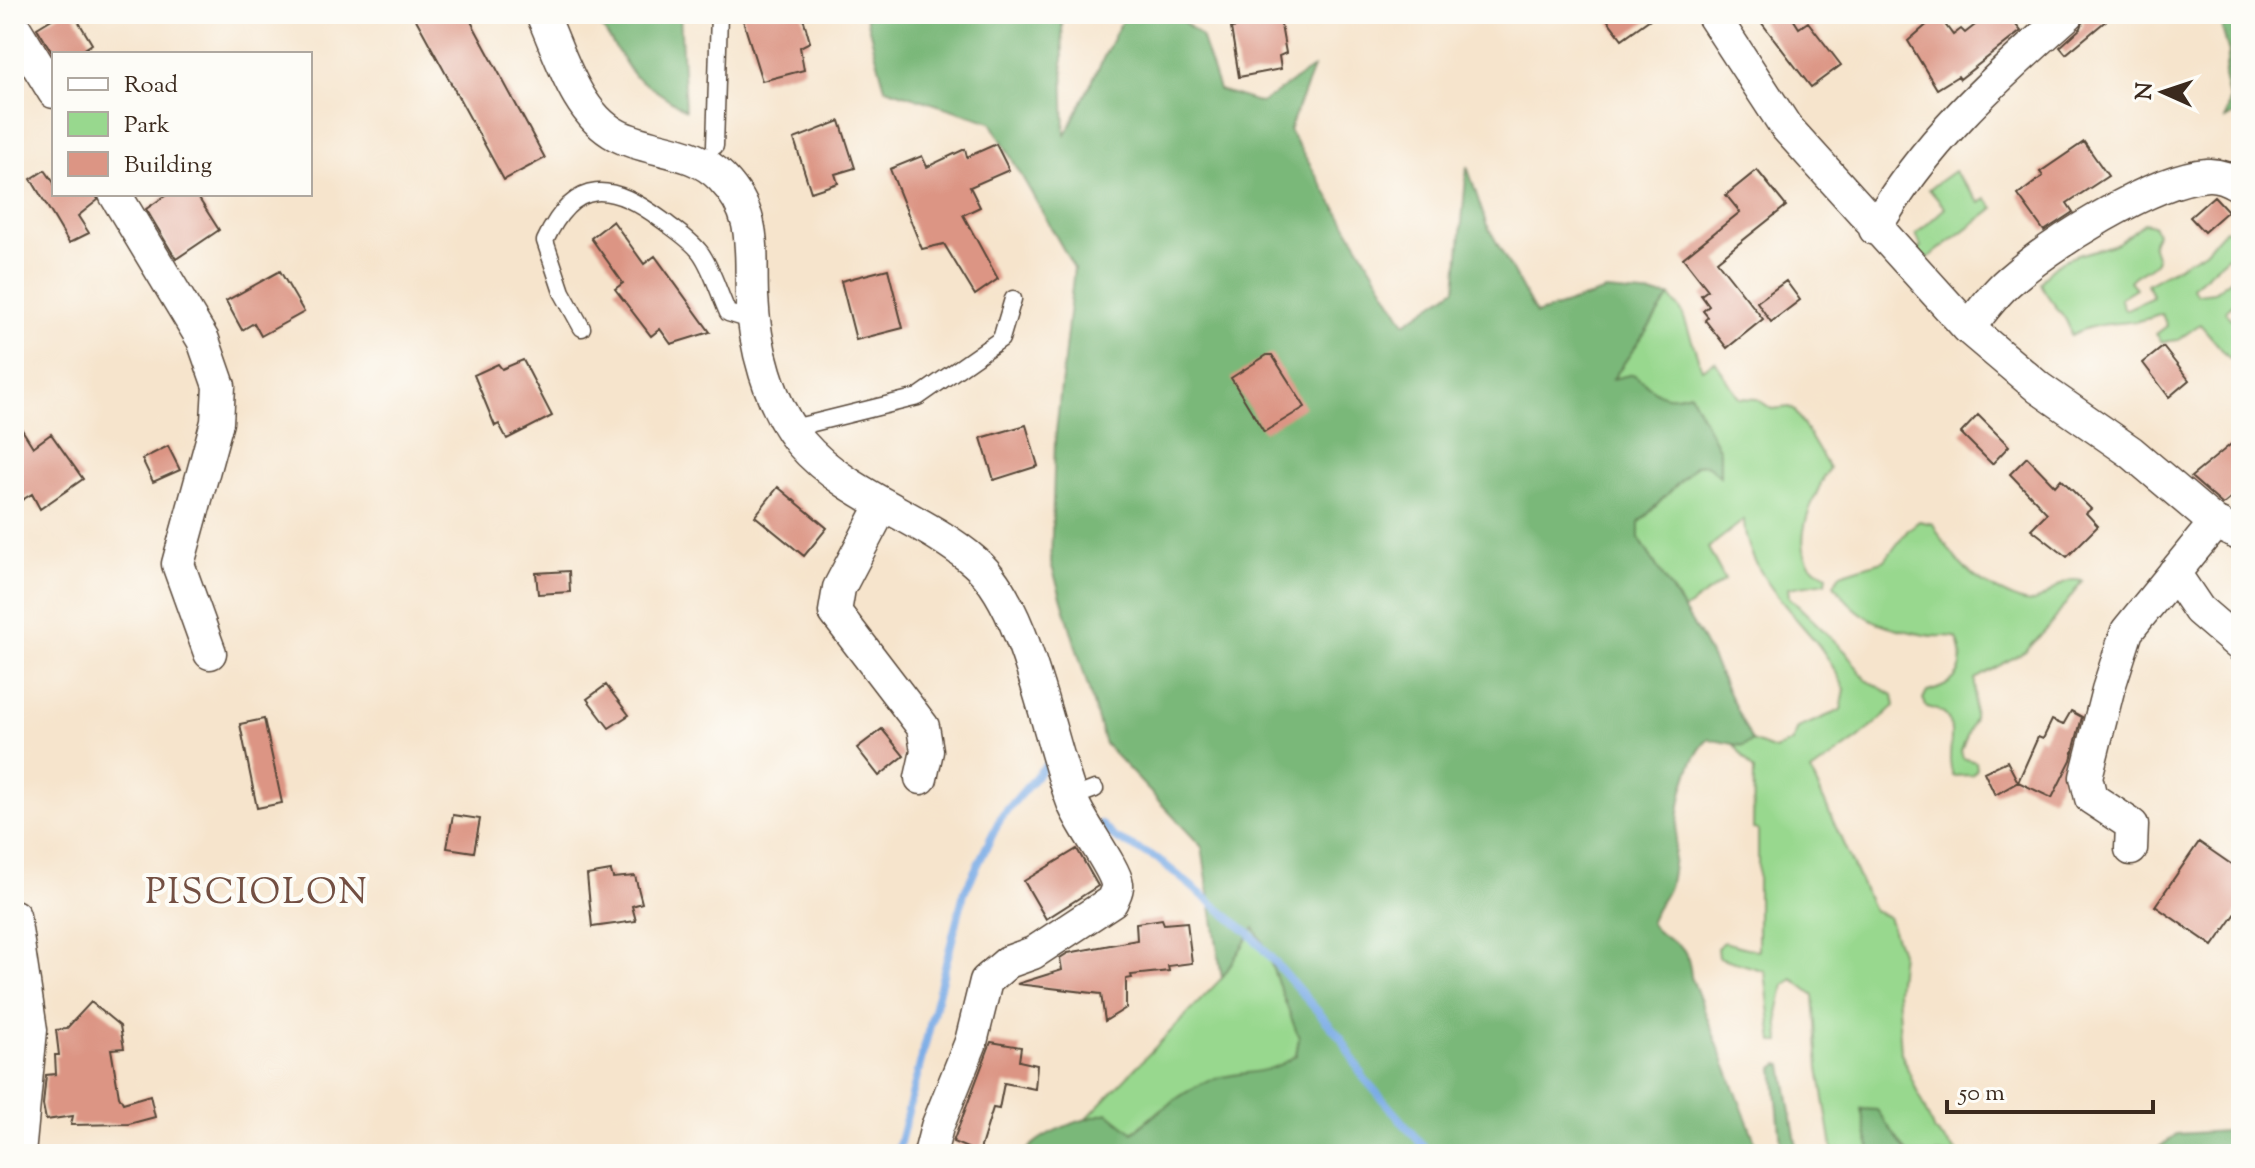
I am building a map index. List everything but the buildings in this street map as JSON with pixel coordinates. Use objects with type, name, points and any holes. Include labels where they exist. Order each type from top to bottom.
[{"type":"street","points":[[542,14],[588,112],[617,135],[710,157],[745,210],[754,252],[754,321],[774,395],[806,424],[801,442],[838,475],[934,531],[976,563],[997,585],[1083,794],[1083,827],[1115,875],[1118,888],[1112,901],[1033,953],[1008,962],[986,981],[971,1042],[937,1127],[930,1154]]},
{"type":"street","points":[[1712,14],[1786,127],[1875,229],[1968,328],[2039,388],[2131,452],[2228,529],[2174,573],[2127,631],[2108,690],[2086,777],[2091,798],[2132,825],[2131,849]]},
{"type":"street","points":[[1875,229],[1895,194],[1981,93],[2068,14]]},
{"type":"street","points":[[14,27],[52,89]]},
{"type":"street","points":[[1968,328],[2005,284],[2080,228],[2176,182],[2207,174],[2224,176],[2241,186]]},
{"type":"street","points":[[116,196],[203,340],[219,386],[217,422],[178,564],[210,653]]},
{"type":"street","points":[[883,504],[839,588],[835,612],[923,727],[927,751],[921,778]]},
{"type":"street","points":[[2174,573],[2199,610],[2241,646]]},
{"type":"street","points":[[14,916],[31,1030],[19,1154]]},
{"type":"lane","points":[[710,157],[719,14]]},
{"type":"lane","points":[[582,328],[562,292],[545,241],[552,225],[575,200],[600,191],[630,196],[672,227],[700,252],[728,313],[754,321]]},
{"type":"lane","points":[[806,424],[918,397],[1001,339],[1013,299]]},
{"type":"green space","points":[[593,14],[680,14],[685,110],[634,76]]},
{"type":"green space","points":[[865,14],[1049,14],[1062,23],[1065,136],[1125,14],[1174,14],[1201,36],[1219,90],[1261,103],[1313,68],[1289,130],[1405,323],[1456,288],[1467,166],[1486,223],[1536,314],[1606,291],[1670,296],[1613,379],[1633,374],[1653,390],[1665,395],[1690,393],[1720,451],[1720,476],[1706,464],[1696,465],[1639,523],[1639,538],[1703,641],[1752,741],[1743,746],[1708,739],[1697,754],[1683,789],[1670,883],[1650,922],[1685,953],[1691,976],[1760,1154],[1024,1154],[1051,1133],[1108,1113],[1133,1133],[1173,1101],[1207,1081],[1286,1062],[1296,1055],[1299,1038],[1263,943],[1254,928],[1222,978],[1202,847],[1105,744],[1051,563],[1055,441],[1074,268],[991,122],[885,88]]},
{"type":"green space","points":[[2218,14],[2241,14],[2241,111],[2225,120],[2229,98],[2224,76],[2229,53]]},
{"type":"green space","points":[[1954,171],[1980,203],[1986,198],[1994,208],[1920,264],[1914,254],[1921,247],[1916,234],[1945,208],[1929,189]]},
{"type":"green space","points":[[2144,223],[2153,225],[2157,233],[2152,243],[2157,260],[2130,281],[2136,288],[2120,298],[2125,310],[2153,297],[2147,284],[2205,251],[2225,229],[2233,231],[2238,240],[2236,249],[2192,287],[2197,294],[2214,292],[2241,272],[2241,297],[2225,311],[2241,331],[2241,351],[2230,359],[2200,324],[2178,340],[2162,342],[2156,334],[2167,326],[2162,314],[2094,327],[2071,335],[2066,321],[2041,283],[2047,273],[2072,257],[2116,243]]},
{"type":"green space","points":[[1670,296],[1682,312],[1702,369],[1715,361],[1739,398],[1757,399],[1772,409],[1790,407],[1829,468],[1808,516],[1803,543],[1811,565],[1827,575],[1826,582],[1788,588],[1789,597],[1846,652],[1866,680],[1893,695],[1895,706],[1859,738],[1811,772],[1873,910],[1888,917],[1901,952],[1897,991],[1901,1053],[1933,1129],[1959,1154],[1908,1154],[1862,1109],[1871,1154],[1841,1154],[1840,1149],[1833,1154],[1819,1068],[1814,995],[1793,979],[1784,985],[1778,1013],[1780,1042],[1773,1042],[1765,971],[1718,957],[1717,948],[1724,942],[1758,951],[1758,830],[1753,829],[1754,771],[1732,742],[1743,746],[1752,741],[1775,750],[1792,742],[1798,728],[1841,710],[1845,689],[1821,648],[1778,597],[1759,568],[1746,536],[1744,520],[1708,548],[1725,580],[1684,610],[1639,538],[1639,523],[1696,465],[1706,464],[1720,475],[1720,451],[1695,407],[1655,394],[1644,382],[1612,380]]},
{"type":"green space","points":[[1919,521],[1933,524],[1964,568],[2019,601],[2034,602],[2064,583],[2082,581],[2049,627],[2026,651],[1975,679],[1974,718],[1961,751],[1963,758],[1976,762],[1977,769],[1972,775],[1953,776],[1947,717],[1927,707],[1923,699],[1927,692],[1946,685],[1958,674],[1962,658],[1957,638],[1911,632],[1873,620],[1853,606],[1834,584],[1840,574],[1885,560]]},
{"type":"green space","points":[[1254,928],[1263,943],[1299,1038],[1296,1055],[1277,1069],[1249,1075],[1161,1109],[1132,1133],[1086,1119],[1222,978]]},
{"type":"green space","points":[[1783,1065],[1798,1154],[1782,1154],[1774,1068]]},
{"type":"green space","points":[[1861,1109],[1877,1110],[1908,1154],[1871,1154]]},
{"type":"green space","points":[[2241,1130],[2241,1151],[2218,1146],[2204,1154],[2150,1154],[2177,1134]]},
{"type":"waterway","points":[[897,1154],[964,893],[1001,817],[1051,759]]},
{"type":"waterway","points":[[1101,824],[1115,838],[1158,859],[1251,935],[1341,1038],[1364,1078],[1430,1154]]},
{"type":"district","name":"PISCIOLON","points":[[257,894]]}]
